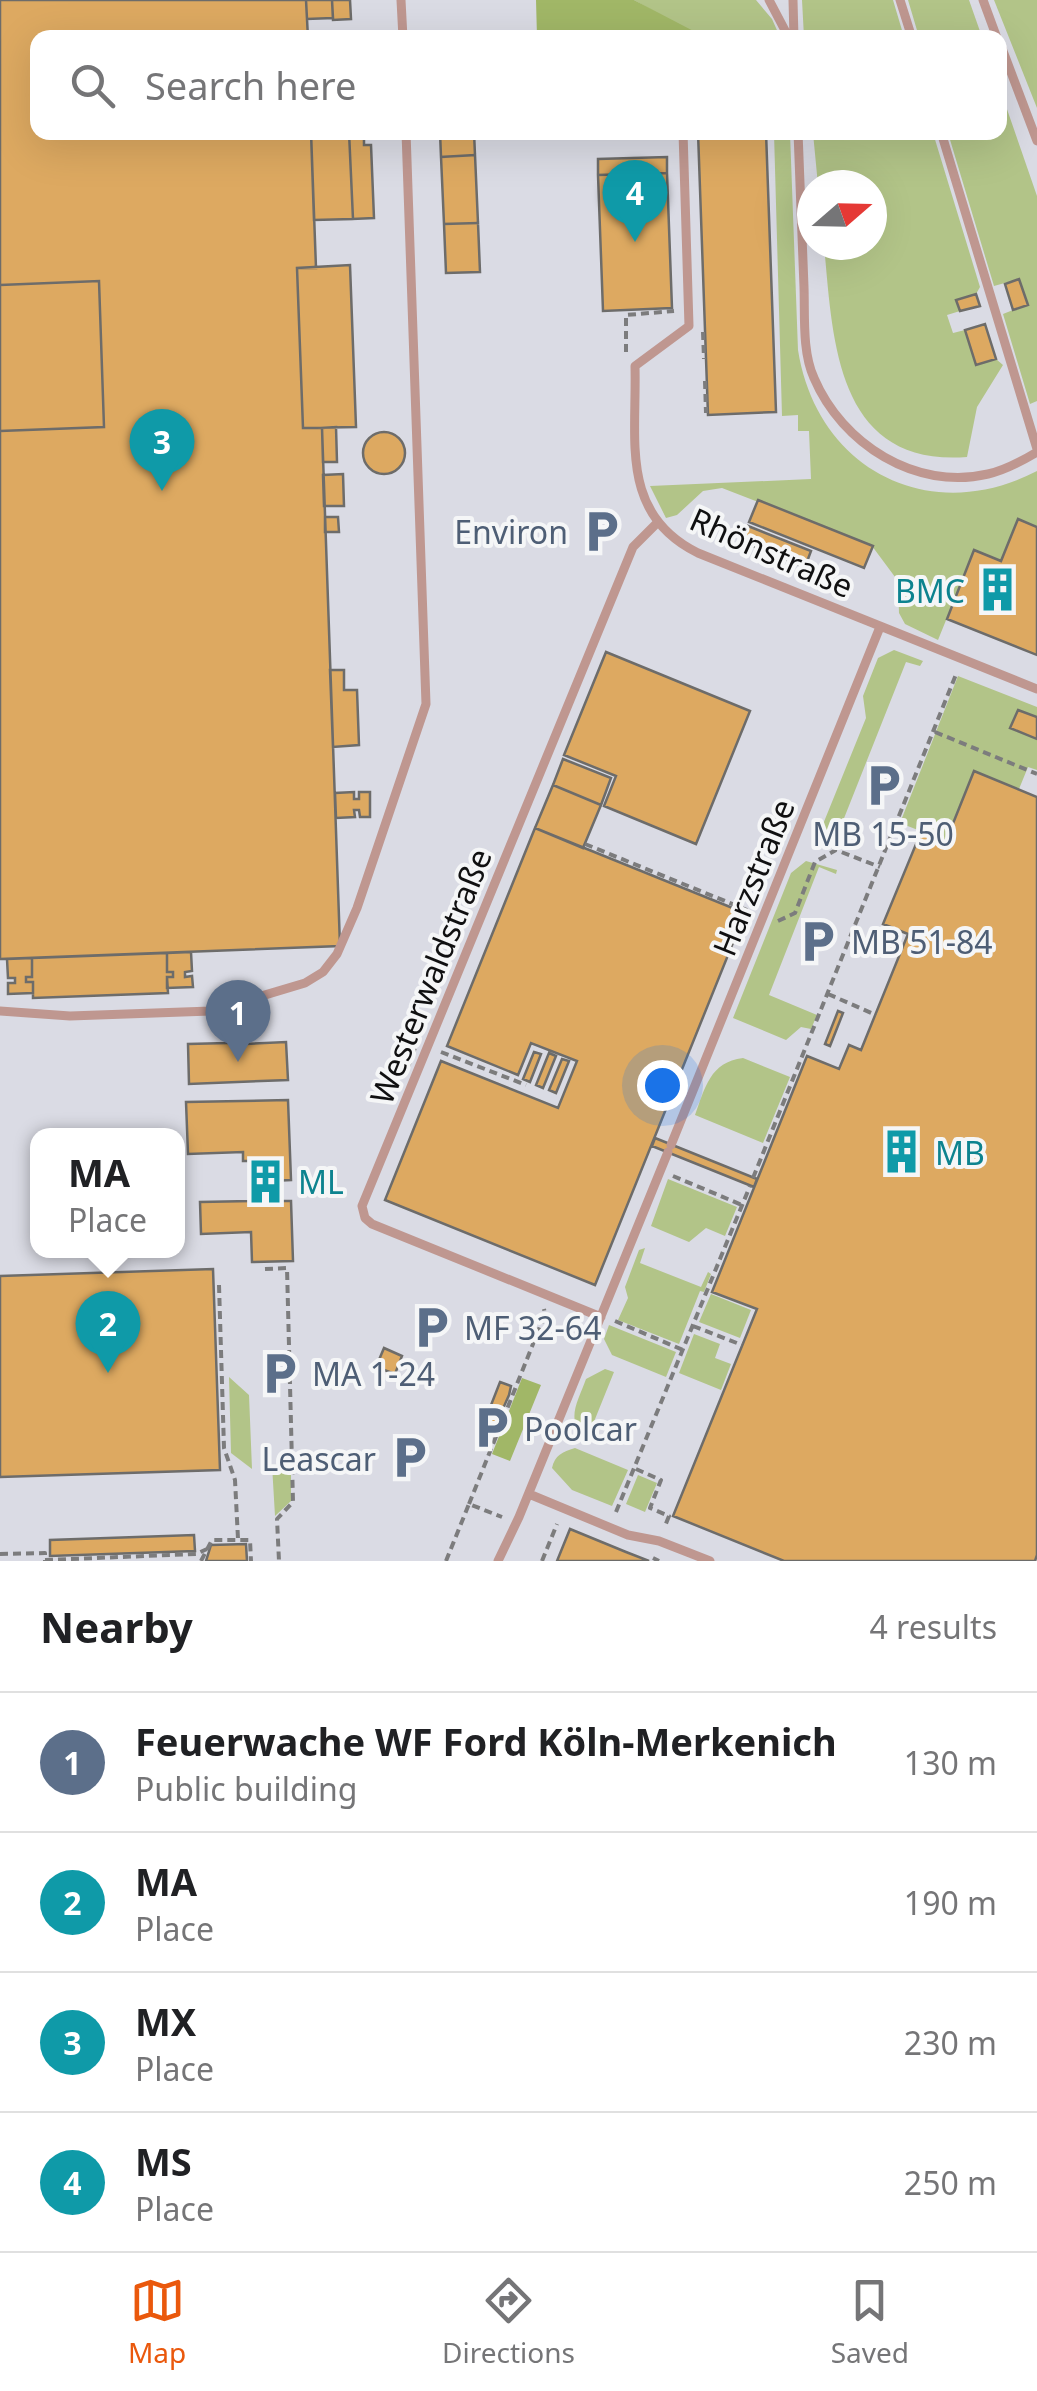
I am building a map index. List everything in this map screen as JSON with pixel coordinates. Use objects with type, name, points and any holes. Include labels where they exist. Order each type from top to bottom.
[{"type":"lane","points":[[402,0],[403,30]]},
{"type":"lane","points":[[769,0],[787,30]]},
{"type":"lane","points":[[792,30],[794,0]]},
{"type":"lane","points":[[900,0],[909,30]]},
{"type":"lane","points":[[983,0],[994,30]]},
{"type":"lane","points":[[1007,63],[1037,140]]},
{"type":"lane","points":[[0,1011],[70,1016],[211,1011],[305,983],[323,972],[337,954],[357,908],[426,704],[406,140]]},
{"type":"lane","points":[[656,523],[644,504],[638,482],[635,366],[690,326],[682,140]]},
{"type":"lane","points":[[798,140],[805,327],[812,376],[835,414],[867,447],[906,469],[944,478],[987,475],[1037,450],[943,140]]},
{"type":"lane","name":"Rhönstraße","points":[[656,523],[698,553],[1037,689]]},
{"type":"lane","name":"Westerwaldstraße","points":[[601,1317],[372,1224],[365,1218],[362,1206],[633,547],[656,523]]},
{"type":"lane","name":"Harzstraße","points":[[498,1561],[610,1296],[880,627]]},
{"type":"lane","points":[[529,1494],[628,1535],[660,1540],[710,1561]]},
{"type":"path","points":[[626,364],[626,315],[675,311]]},
{"type":"path","points":[[705,380],[706,413]]},
{"type":"path","points":[[753,1178],[957,672],[945,666]]},
{"type":"path","points":[[934,732],[1037,774]]},
{"type":"path","points":[[585,844],[778,922],[795,913],[815,862],[836,850],[880,867]]},
{"type":"path","points":[[828,994],[876,1015]]},
{"type":"path","points":[[440,1052],[526,1085]]},
{"type":"path","points":[[660,1172],[742,1204]]},
{"type":"path","points":[[602,1508],[615,1514],[750,1186]]},
{"type":"path","points":[[265,1269],[287,1268],[294,1502],[277,1519],[279,1561]]},
{"type":"path","points":[[219,1285],[224,1448],[235,1480],[238,1539]]},
{"type":"path","points":[[469,1504],[545,1314],[547,1295]]},
{"type":"path","points":[[610,1296],[621,1300],[613,1321],[683,1350]]},
{"type":"path","points":[[693,1326],[742,1345]]},
{"type":"path","points":[[662,1480],[668,1477]]},
{"type":"path","points":[[558,1521],[578,1528],[582,1517]]},
{"type":"path","points":[[0,1554],[45,1552],[45,1561],[198,1559],[212,1540],[238,1539],[250,1540],[251,1561]]},
{"type":"path","points":[[652,1558],[659,1561]]},
{"type":"shaded area","points":[[0,0],[1037,0],[1037,1561],[0,1561]]},
{"type":"green space","points":[[536,0],[634,0],[692,30],[537,30]]},
{"type":"green space","points":[[634,0],[756,0],[777,30],[688,30]]},
{"type":"green space","points":[[802,0],[893,0],[902,30],[804,30]]},
{"type":"green space","points":[[908,0],[969,0],[980,30],[917,30]]},
{"type":"green space","points":[[994,0],[1037,0],[1037,108],[1007,30]]},
{"type":"green space","points":[[1007,109],[1037,196],[1037,401],[1030,404],[1003,314],[1028,304],[1019,279],[994,286],[950,140],[1007,140]]},
{"type":"green space","points":[[774,140],[790,140],[798,350],[809,392],[828,427],[854,456],[885,477],[919,489],[957,493],[997,487],[1037,471],[1037,527],[1018,520],[1001,561],[974,551],[938,640],[905,624],[899,613],[898,581],[872,546],[722,488],[703,491],[677,515],[666,518],[650,486],[811,479],[809,431],[798,431],[798,415],[782,416]]},
{"type":"green space","points":[[814,140],[935,140],[980,287],[976,294],[957,300],[960,311],[947,315],[953,333],[965,330],[976,365],[996,359],[1003,365],[977,407],[967,457],[923,455],[890,441],[866,419],[849,390],[832,319],[826,260],[887,260],[887,170],[817,170]]},
{"type":"green space","points":[[894,650],[923,661],[920,666],[906,662],[833,846],[817,839],[866,718],[863,696],[878,658]]},
{"type":"green space","points":[[958,676],[1037,707],[1037,717],[1010,728],[1037,739],[1037,770],[1028,767],[1019,789],[974,772],[946,841],[900,823]]},
{"type":"green space","points":[[806,861],[837,870],[836,874],[819,867],[769,995],[817,1015],[811,1029],[801,1027],[786,1040],[733,1018],[791,873]]},
{"type":"green space","points":[[743,1058],[790,1077],[763,1143],[695,1115],[716,1071]]},
{"type":"green space","points":[[668,1179],[737,1207],[725,1236],[706,1228],[689,1242],[651,1226]]},
{"type":"green space","points":[[645,1248],[640,1263],[701,1287],[708,1272],[711,1274],[679,1344],[618,1320],[628,1298],[625,1287],[639,1250]]},
{"type":"green space","points":[[711,1294],[751,1310],[740,1338],[699,1322]]},
{"type":"green space","points":[[609,1325],[676,1352],[666,1377],[612,1355],[604,1339]]},
{"type":"green space","points":[[694,1334],[720,1344],[715,1358],[731,1364],[721,1390],[679,1373]]},
{"type":"green space","points":[[605,1369],[614,1372],[587,1439],[574,1418],[577,1403],[586,1379]]},
{"type":"green space","points":[[229,1377],[249,1395],[252,1469],[231,1453]]},
{"type":"green space","points":[[522,1378],[541,1385],[510,1461],[492,1454]]},
{"type":"green space","points":[[575,1448],[628,1470],[612,1506],[572,1490],[552,1468],[560,1455]]},
{"type":"green space","points":[[291,1464],[291,1501],[275,1516],[272,1465]]},
{"type":"green space","points":[[638,1475],[657,1483],[645,1512],[626,1504]]},
{"type":"building","points":[[0,0],[306,0],[308,30],[30,30],[30,140],[311,140],[316,268],[297,268],[303,428],[322,428],[340,946],[0,959],[0,431],[104,427],[99,281],[0,285]]},
{"type":"building","points":[[306,0],[332,0],[333,18],[307,19]]},
{"type":"building","points":[[332,0],[350,0],[351,19],[333,20]]},
{"type":"building","points":[[311,140],[349,140],[353,219],[314,220]]},
{"type":"building","points":[[349,140],[364,140],[364,145],[371,145],[374,218],[353,219]]},
{"type":"building","points":[[440,140],[474,140],[475,155],[441,157]]},
{"type":"building","points":[[698,140],[766,140],[776,412],[708,415]]},
{"type":"building","points":[[475,155],[478,223],[444,224],[441,157]]},
{"type":"building","points":[[667,157],[667,173],[598,175],[598,159]]},
{"type":"building","points":[[667,173],[672,308],[603,311],[598,175]]},
{"type":"building","points":[[478,223],[480,272],[446,273],[444,224]]},
{"type":"building","points":[[350,265],[356,427],[303,428],[297,268]]},
{"type":"building","points":[[1019,279],[1028,305],[1013,310],[1005,284]]},
{"type":"building","points":[[99,281],[104,427],[0,431],[0,285]]},
{"type":"building","points":[[976,294],[980,306],[960,311],[956,300]]},
{"type":"building","points":[[985,324],[996,359],[976,365],[965,330]]},
{"type":"building","points":[[336,427],[337,462],[323,462],[322,428]]},
{"type":"building","points":[[384,432],[399,438],[405,453],[399,468],[384,474],[369,468],[363,453],[369,438]]},
{"type":"building","points":[[343,474],[344,506],[324,506],[323,475]]},
{"type":"building","points":[[758,500],[873,546],[864,568],[749,522]]},
{"type":"building","points":[[325,517],[338,517],[339,532],[325,532]]},
{"type":"building","name":"BMC","points":[[1018,519],[1037,527],[1037,655],[947,619],[974,550],[1001,561]]},
{"type":"building","points":[[748,526],[811,551],[805,567],[742,542]]},
{"type":"building","points":[[606,652],[750,711],[696,844],[604,806],[616,776],[564,755]]},
{"type":"building","points":[[330,670],[344,670],[344,690],[357,690],[359,745],[333,747]]},
{"type":"building","points":[[1018,710],[1037,717],[1037,739],[1010,728]]},
{"type":"building","points":[[563,759],[611,778],[601,805],[553,785]]},
{"type":"building","name":"MB","points":[[974,771],[1037,797],[1037,1555],[1035,1561],[784,1561],[673,1516],[757,1309],[712,1292],[807,1056],[839,1069],[849,1045],[861,1050],[908,934],[883,924],[921,832],[946,841]]},
{"type":"building","points":[[553,785],[601,805],[583,848],[535,828]]},
{"type":"building","points":[[354,792],[354,799],[359,799],[359,792],[370,792],[370,817],[360,817],[359,810],[354,810],[355,817],[336,818],[335,793]]},
{"type":"building","points":[[535,828],[745,913],[595,1285],[385,1200],[441,1061],[558,1108],[577,1061],[531,1043],[518,1075],[447,1046]]},
{"type":"building","points":[[191,952],[192,971],[185,972],[185,977],[192,976],[193,987],[167,988],[167,977],[173,977],[173,972],[167,972],[167,953]]},
{"type":"building","points":[[167,953],[167,972],[173,972],[173,977],[167,977],[168,993],[33,998],[33,982],[26,982],[26,977],[32,977],[32,958]]},
{"type":"building","points":[[32,958],[32,977],[26,977],[26,982],[33,982],[33,993],[8,994],[8,983],[15,983],[15,978],[8,978],[7,959]]},
{"type":"building","points":[[838,1011],[843,1013],[830,1046],[825,1044]]},
{"type":"building","points":[[234,1038],[246,1044],[286,1042],[288,1080],[189,1084],[188,1044],[228,1043]]},
{"type":"building","points":[[403,1045],[415,1050],[407,1072],[394,1067]]},
{"type":"building","points":[[534,1052],[541,1054],[530,1082],[523,1079]]},
{"type":"building","points":[[549,1053],[556,1056],[543,1088],[536,1085]]},
{"type":"building","points":[[562,1059],[569,1061],[556,1093],[549,1090]]},
{"type":"building","name":"ML","points":[[288,1100],[291,1180],[271,1181],[271,1201],[291,1201],[293,1261],[252,1262],[251,1232],[201,1234],[200,1202],[251,1201],[249,1161],[243,1161],[243,1152],[188,1154],[186,1102]]},
{"type":"building","points":[[655,1138],[757,1179],[754,1187],[652,1146]]},
{"type":"building","points":[[213,1269],[220,1470],[0,1477],[0,1276]]},
{"type":"building","points":[[384,1348],[402,1356],[395,1374],[376,1367]]},
{"type":"building","points":[[500,1382],[511,1386],[487,1445],[477,1441]]},
{"type":"building","points":[[570,1529],[626,1552],[649,1561],[557,1561]]},
{"type":"building","points":[[194,1535],[195,1551],[50,1556],[50,1540]]},
{"type":"building","points":[[246,1544],[247,1561],[206,1561],[211,1545]]},
{"type":"place","name":"MS","points":[[635,242]]},
{"type":"place","name":"MX","points":[[162,491]]},
{"type":"place","name":"Environ","points":[[601,531]]},
{"type":"place","name":"BMC","points":[[998,590]]},
{"type":"place","name":"MB 15-50","points":[[883,785]]},
{"type":"place","name":"MB 51-84","points":[[818,941]]},
{"type":"place","name":"Feuerwache WF Ford Köln-Merkenich","points":[[238,1062]]},
{"type":"place","name":"MB","points":[[902,1152]]},
{"type":"place","name":"ML","points":[[265,1181]]},
{"type":"place","name":"MF 32-64","points":[[431,1327]]},
{"type":"place","name":"MA","points":[[108,1373]]},
{"type":"place","name":"MA 1-24","points":[[279,1373]]},
{"type":"place","name":"Poolcar","points":[[491,1428]]},
{"type":"place","name":"Leascar","points":[[409,1458]]}]
